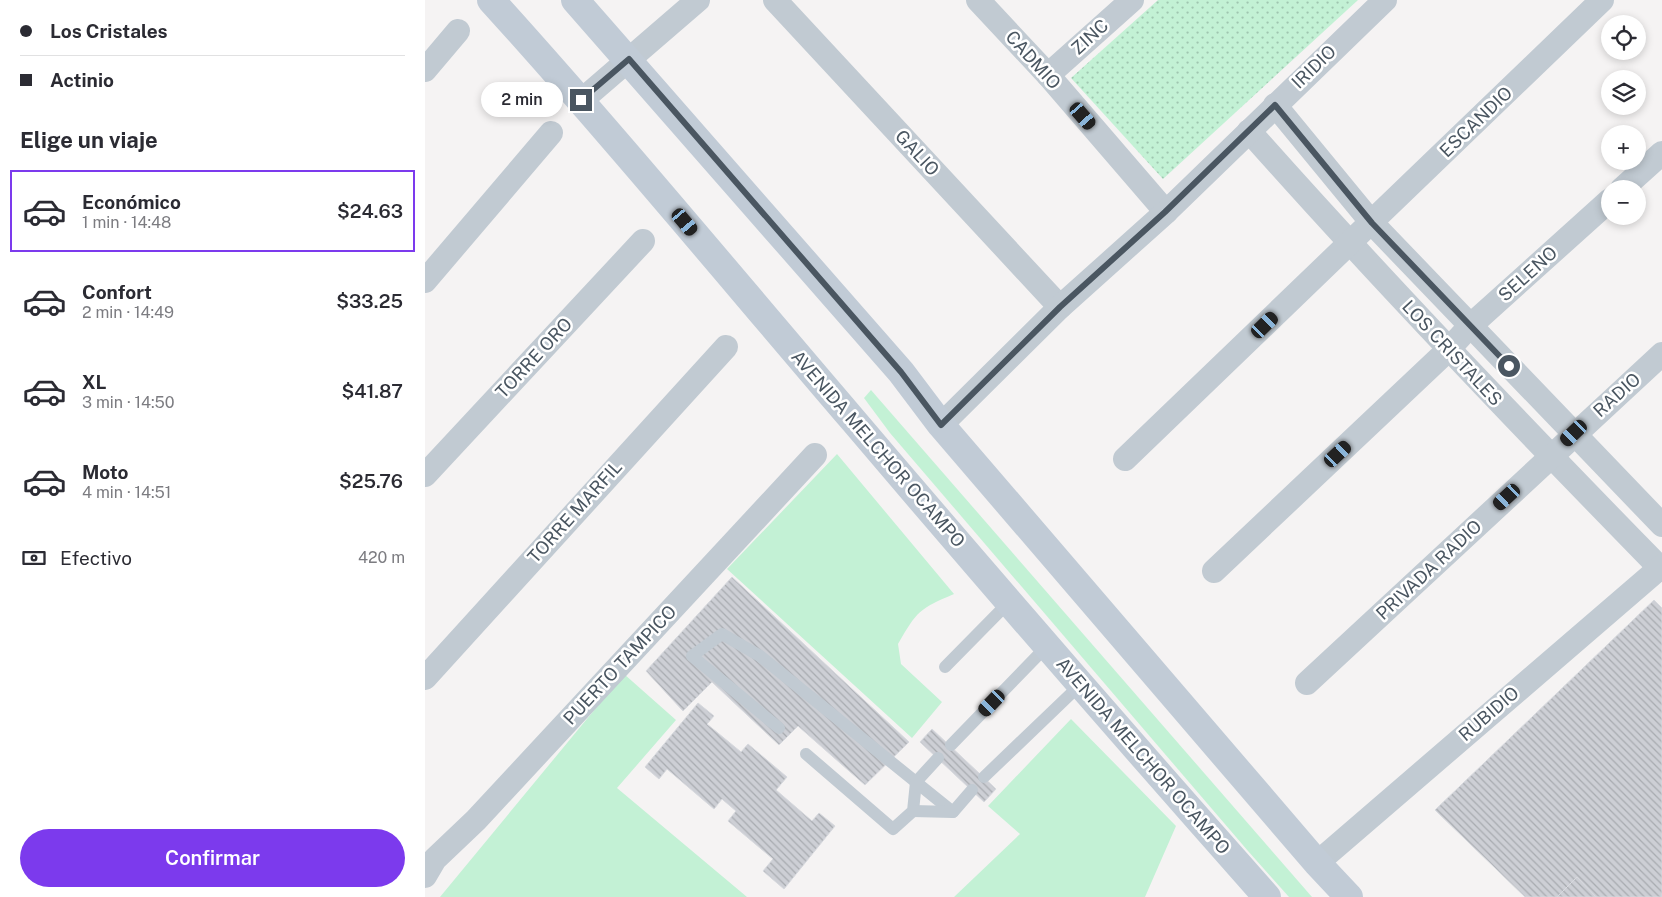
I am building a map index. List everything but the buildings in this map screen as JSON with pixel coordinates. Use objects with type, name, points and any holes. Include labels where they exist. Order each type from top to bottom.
[{"type":"main road","name":"AVENIDA MELCHOR OCAMPO","points":[[491,0],[581,100],[1009,602],[1267,897]]},
{"type":"main road","points":[[575,0],[629,59],[901,372],[941,425],[1317,863],[1349,897]]},
{"type":"street","points":[[581,100],[698,0]]},
{"type":"street","name":"GALIO","points":[[775,0],[1060,307]]},
{"type":"street","name":"CADMIO","points":[[978,0],[1048,75],[1165,212]]},
{"type":"street","name":"ZINC","points":[[1048,75],[1132,0]]},
{"type":"street","name":"IRIDIO","points":[[941,425],[1060,307],[1165,212],[1385,0]]},
{"type":"street","name":"ESCANDIO","points":[[1125,459],[1602,0]]},
{"type":"street","points":[[425,70],[458,31]]},
{"type":"street","name":"LOS CRISTALES","points":[[1275,105],[1372,223],[1662,525]]},
{"type":"street","name":"LOS CRISTALES","points":[[1249,131],[1448,350],[1550,457],[1661,568]]},
{"type":"street","points":[[425,281],[551,133]]},
{"type":"street","points":[[1632,180],[1662,153]]},
{"type":"street","name":"SELENO","points":[[1214,572],[1448,350],[1470,326],[1601,208]]},
{"type":"street","name":"TORRE ORO","points":[[425,475],[643,241]]},
{"type":"street","name":"TORRE MARFIL","points":[[428,668],[726,347]]},
{"type":"street","name":"RADIO","points":[[1550,457],[1662,354]]},
{"type":"street","name":"PUERTO TAMPICO","points":[[428,861],[476,820],[815,455]]},
{"type":"street","name":"PRIVADA RADIO","points":[[1307,683],[1550,457]]},
{"type":"street","name":"RUBIDIO","points":[[1317,863],[1661,568]]},
{"type":"lane","points":[[945,667],[1009,602]]},
{"type":"lane","points":[[779,728],[692,656],[722,634],[760,656],[953,812]]},
{"type":"lane","points":[[951,745],[1047,646]]},
{"type":"lane","points":[[984,777],[1080,684]]},
{"type":"lane","points":[[807,754],[887,826],[893,829],[913,811],[916,782],[938,758]]},
{"type":"lane","points":[[953,812],[972,790]]},
{"type":"lane","points":[[913,811],[953,812]]},
{"type":"green space","points":[[1158,0],[1358,0],[1163,179],[1071,78]]},
{"type":"green space","points":[[871,390],[1312,897],[1289,897],[1248,851],[890,433],[864,398]]},
{"type":"green space","points":[[837,454],[954,594],[920,612],[898,644],[901,664],[942,702],[912,738],[727,569]]},
{"type":"green space","points":[[624,674],[676,720],[617,788],[747,897],[440,897]]},
{"type":"green space","points":[[1071,719],[1176,826],[1145,897],[954,897],[1020,834],[988,806]]},
{"type":"route","points":[[581,100],[629,59],[901,372],[941,425],[1060,307],[1165,212],[1275,105],[1372,223],[1509,366]]}]
